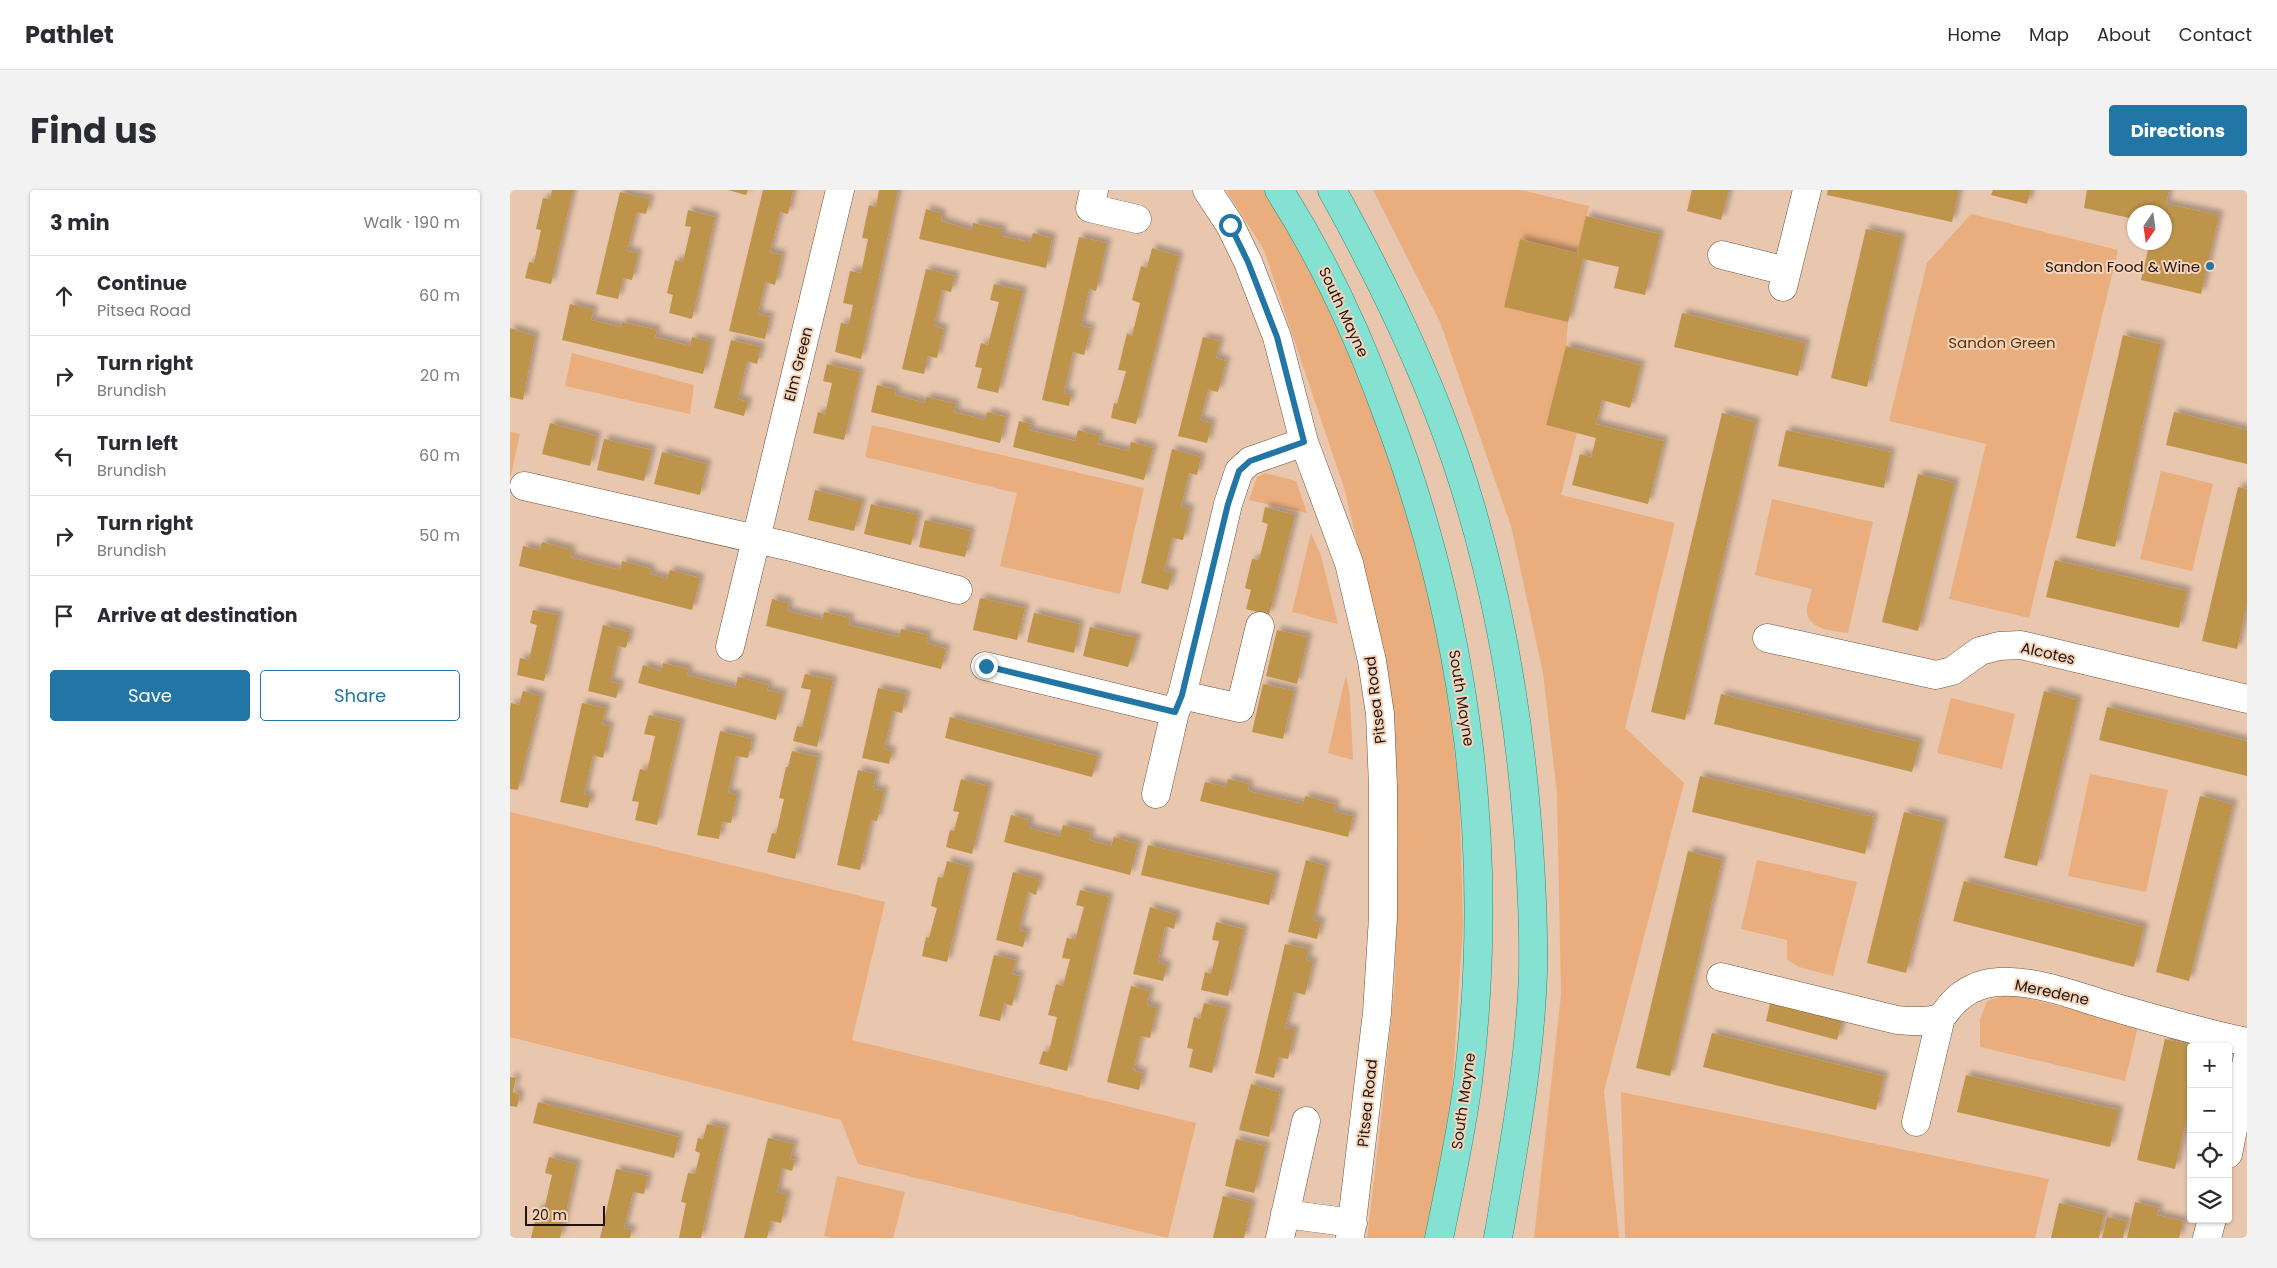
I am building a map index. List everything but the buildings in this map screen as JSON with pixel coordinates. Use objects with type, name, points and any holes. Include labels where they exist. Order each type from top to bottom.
[{"type":"main road","name":"South Mayne","points":[[1279,190],[1328,276],[1371,369],[1407,465],[1429,537],[1454,645],[1473,769],[1478,880],[1476,980],[1468,1082],[1440,1238]]},
{"type":"main road","points":[[1332,190],[1361,241],[1413,348],[1452,448],[1481,545],[1502,630],[1522,757],[1531,876],[1533,974],[1524,1071],[1498,1238]]},
{"type":"street","name":"Elm Green","points":[[730,647],[840,190]]},
{"type":"street","points":[[1094,190],[1090,208],[1137,219]]},
{"type":"street","name":"Pitsea Road","points":[[1206,190],[1230,225],[1248,262],[1277,337],[1304,442],[1349,563],[1372,661],[1380,714],[1383,786],[1382,926],[1377,1012],[1352,1231]]},
{"type":"street","points":[[1722,256],[1784,279],[1807,190]]},
{"type":"street","points":[[1156,794],[1228,504],[1239,471],[1250,461],[1304,442]]},
{"type":"street","points":[[524,486],[755,538],[958,590]]},
{"type":"street","points":[[986,666],[1179,703],[1240,708],[1260,626]]},
{"type":"street","name":"Alcotes","points":[[1767,638],[1936,675],[1952,671],[1965,664],[1980,651],[1999,646],[2021,644],[2247,698]]},
{"type":"street","points":[[1721,977],[1898,1020],[1919,1022],[1940,1018],[1916,1122]]},
{"type":"street","name":"Meredene","points":[[1940,1018],[1968,990],[1980,985],[2000,982],[2053,989],[2190,1029],[2247,1042]]},
{"type":"street","points":[[2232,1134],[2247,1060]]},
{"type":"street","points":[[1306,1121],[1283,1226],[1352,1231]]},
{"type":"street","points":[[2207,1238],[2211,1223]]},
{"type":"green space","points":[[1226,190],[1264,190],[1306,261],[1344,337],[1386,437],[1439,630],[1459,788],[1463,924],[1451,1107],[1426,1238],[1367,1238],[1395,982],[1398,835],[1393,724],[1382,650],[1345,491],[1264,250]]},
{"type":"green space","points":[[1373,190],[1521,190],[1589,206],[1577,253],[1520,239],[1504,306],[1568,322],[1566,346],[1546,425],[1577,433],[1561,495],[1675,523],[1625,728],[1684,783],[1604,1091],[1619,1238],[1534,1238],[1561,995],[1557,793],[1543,673],[1511,526],[1440,322]]},
{"type":"green space","name":"Sandon Green","points":[[1971,214],[2118,250],[2029,618],[1949,599],[1986,444],[1889,421],[1927,263]]},
{"type":"green space","points":[[572,353],[694,385],[690,414],[565,386]]},
{"type":"green space","points":[[872,425],[1144,488],[1120,594],[1000,566],[1017,493],[865,457]]},
{"type":"green space","points":[[510,432],[520,434],[510,479]]},
{"type":"green space","points":[[2161,471],[2213,484],[2192,571],[2140,559]]},
{"type":"green space","points":[[1265,473],[1296,481],[1307,513],[1249,500],[1257,477]]},
{"type":"green space","points":[[1772,499],[1873,522],[1848,633],[1824,629],[1809,619],[1807,610],[1812,589],[1755,575]]},
{"type":"green space","points":[[1311,533],[1321,556],[1338,624],[1292,612]]},
{"type":"green space","points":[[1346,675],[1350,696],[1353,760],[1328,753]]},
{"type":"green space","points":[[1951,698],[2015,714],[2002,769],[1937,753]]},
{"type":"green space","points":[[2090,774],[2168,790],[2146,892],[2068,876]]},
{"type":"green space","points":[[510,812],[885,902],[852,1040],[1196,1123],[1168,1238],[858,1164],[841,1120],[510,1037]]},
{"type":"green space","points":[[1757,860],[1857,882],[1833,976],[1799,967],[1787,960],[1787,940],[1741,929]]},
{"type":"green space","points":[[2010,994],[2138,1026],[2125,1081],[1980,1047],[1980,1020],[1987,1001]]},
{"type":"green space","points":[[1621,1092],[2049,1179],[2035,1238],[1625,1238]]},
{"type":"green space","points":[[837,1176],[905,1192],[893,1238],[831,1238],[824,1236]]},
{"type":"place","name":"Sandon Food & Wine","points":[[2210,266]]},
{"type":"route","points":[[986,666],[1175,712],[1182,695],[1228,504],[1239,471],[1250,461],[1304,442],[1277,337],[1248,262],[1230,225]]}]
